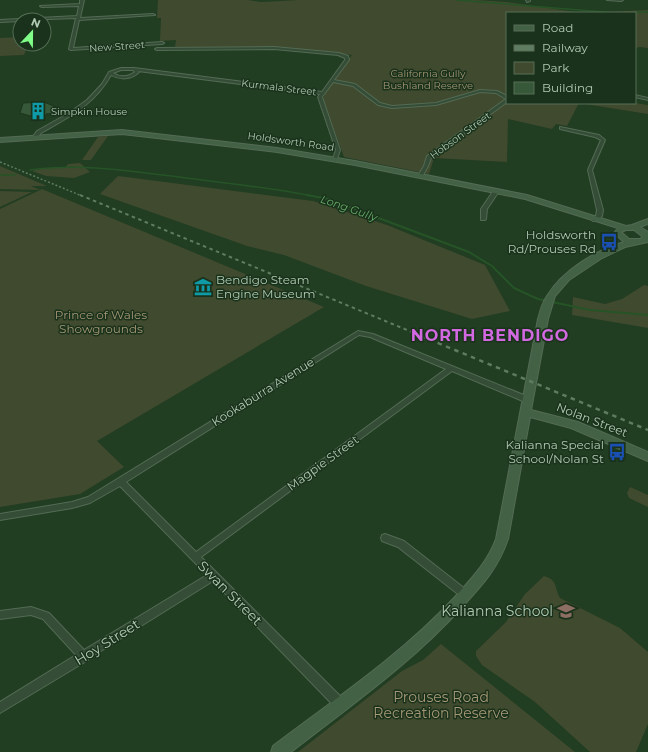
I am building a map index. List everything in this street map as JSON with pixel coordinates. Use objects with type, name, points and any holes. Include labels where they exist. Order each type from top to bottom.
[{"type":"main road","name":"Holdsworth Road","points":[[0,140],[100,132],[129,132],[256,147],[335,159],[539,200],[596,219],[629,228],[647,236]]},
{"type":"main road","name":"Holdsworth Road","points":[[596,219],[618,234],[635,242]]},
{"type":"main road","points":[[279,752],[415,646],[466,595],[485,573],[499,549],[548,302],[565,280],[606,251],[617,240],[620,229],[629,228],[648,221]]},
{"type":"main road","points":[[606,251],[635,242],[647,236]]},
{"type":"main road","name":"Nolan Street","points":[[527,406],[648,457]]},
{"type":"street","points":[[79,18],[82,0]]},
{"type":"street","points":[[609,0],[620,0]]},
{"type":"street","points":[[41,6],[81,5]]},
{"type":"street","points":[[0,21],[153,15]]},
{"type":"street","name":"New Street","points":[[79,18],[71,49],[162,43]]},
{"type":"street","points":[[157,49],[274,48],[339,54],[347,57],[347,60],[322,93]]},
{"type":"street","name":"Kurmala Street","points":[[110,74],[121,69],[134,69],[322,93],[320,101],[338,150],[335,159]]},
{"type":"street","points":[[104,86],[130,77],[138,72],[134,69]]},
{"type":"street","name":"Kurmala Street","points":[[130,77],[166,73]]},
{"type":"street","points":[[34,138],[39,132],[91,100],[104,86],[110,74],[118,77],[130,77]]},
{"type":"street","name":"Hobson Street","points":[[331,81],[354,85],[379,104],[392,107],[436,104],[480,91],[497,92],[506,98]]},
{"type":"street","points":[[636,96],[648,99]]},
{"type":"street","name":"Hobson Street","points":[[420,176],[429,157],[506,100]]},
{"type":"street","points":[[562,128],[597,136],[603,140],[590,170],[600,210],[596,219]]},
{"type":"street","points":[[483,219],[484,209],[496,191]]},
{"type":"street","name":"Kookaburra Avenue","points":[[0,517],[78,504],[90,500],[356,334],[371,335],[451,369],[527,406]]},
{"type":"street","name":"Magpie Street","points":[[194,557],[451,369]]},
{"type":"street","name":"Swan Street","points":[[120,481],[340,704]]},
{"type":"street","points":[[385,538],[401,544],[466,595]]},
{"type":"street","name":"Hoy Street","points":[[0,708],[214,576]]},
{"type":"street","points":[[0,615],[31,611],[46,616],[84,657]]},
{"type":"green space","name":"California Gully Bushland Reserve","points":[[158,0],[248,0],[261,2],[299,0],[476,0],[506,2],[576,12],[506,12],[506,104],[578,104],[567,126],[556,124],[552,129],[508,119],[507,162],[434,158],[429,174],[344,157],[329,116],[327,115],[323,99],[327,89],[352,55],[274,47],[175,47],[176,40],[160,41],[161,18],[157,18]]},
{"type":"green space","points":[[648,10],[648,48],[636,48],[636,12],[605,12]]},
{"type":"green space","points":[[12,37],[12,52],[25,52],[24,55],[0,56],[0,38]]},
{"type":"green space","points":[[636,103],[648,105],[648,114],[585,104]]},
{"type":"green space","points":[[108,136],[91,160],[82,160],[98,137]]},
{"type":"green space","points":[[80,163],[90,172],[74,178],[46,176],[32,171],[44,168],[65,168],[68,164]]},
{"type":"green space","points":[[0,166],[47,186],[31,186],[40,190],[0,189]]},
{"type":"green space","points":[[118,176],[313,201],[387,225],[485,265],[510,311],[472,319],[366,286],[284,255],[247,246],[100,194]]},
{"type":"green space","name":"Prince of Wales Showgrounds","points":[[42,189],[324,307],[97,441],[124,467],[80,494],[0,507],[0,209]]},
{"type":"green space","points":[[0,191],[32,192],[0,207]]},
{"type":"green space","points":[[644,285],[648,286],[648,328],[572,315],[573,297],[605,304],[622,299]]},
{"type":"green space","points":[[630,487],[648,495],[648,507],[629,498],[627,493]]},
{"type":"green space","points":[[544,576],[554,582],[560,598],[620,628],[648,652],[648,724],[636,752],[590,752],[535,702],[482,665],[476,656],[476,651],[506,622],[525,594]]},
{"type":"green space","name":"Prouses Road Recreation Reserve","points":[[441,644],[575,752],[298,752],[402,671],[423,660]]},
{"type":"building","name":"Simpkin House","points":[[44,102],[58,108],[57,113],[46,114],[45,119],[33,121],[34,117],[20,113],[23,103]]},
{"type":"waterway","points":[[456,0],[605,12]]},
{"type":"waterway","points":[[636,12],[648,12]]},
{"type":"waterway","name":"Long Gully","points":[[30,170],[67,167],[123,170],[312,196]]},
{"type":"waterway","name":"Long Gully","points":[[0,175],[15,175]]},
{"type":"waterway","name":"Long Gully","points":[[307,195],[328,199],[469,252],[492,266],[514,288],[538,299],[590,310],[648,315]]},
{"type":"railway","points":[[0,162],[82,196]]},
{"type":"railway","points":[[80,195],[424,337]]},
{"type":"railway","points":[[421,336],[648,430]]},
{"type":"place","name":"Simpkin House","points":[[38,111]]},
{"type":"place","name":"Holdsworth Rd/Prouses Rd","points":[[609,242]]},
{"type":"place","name":"Bendigo Steam Engine Museum","points":[[203,287]]},
{"type":"place","name":"Kalianna Special School/Nolan St","points":[[617,452]]},
{"type":"place","name":"Kalianna School","points":[[566,611]]},
{"type":"district","name":"NORTH BENDIGO","points":[[490,335]]}]
